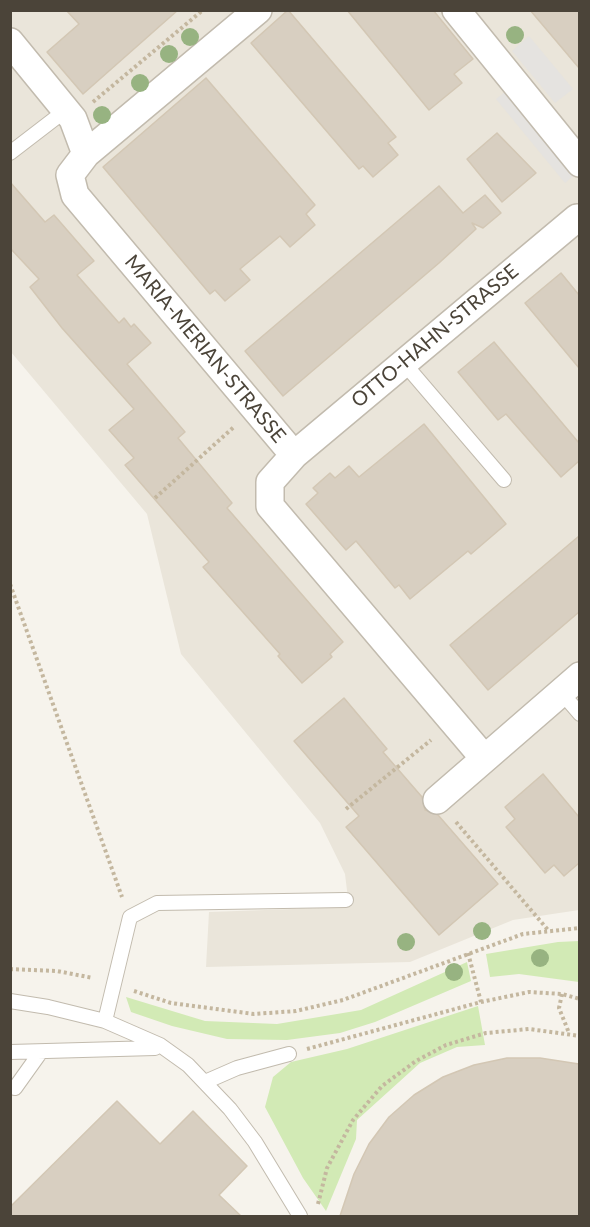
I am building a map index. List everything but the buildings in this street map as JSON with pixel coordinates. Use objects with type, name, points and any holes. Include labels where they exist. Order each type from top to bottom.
[{"type":"street","points":[[10,42],[69,115],[86,154],[258,10]]},
{"type":"street","points":[[456,10],[579,163]]},
{"type":"street","name":"MARIA-MERIAN-STRASSE","points":[[86,154],[70,175],[75,195],[294,455],[270,482],[270,506],[484,758]]},
{"type":"street","name":"OTTO-HAHN-STRASSE","points":[[294,455],[403,362],[578,219]]},
{"type":"street","points":[[437,800],[570,684]]},
{"type":"lane","points":[[10,153],[69,115]]},
{"type":"lane","points":[[403,362],[504,480]]},
{"type":"lane","points":[[570,684],[579,714]]},
{"type":"lane","points":[[105,1021],[130,917],[156,903],[346,900]]},
{"type":"lane","points":[[10,1001],[48,1007],[105,1021],[160,1045],[206,1082],[255,1142],[300,1216]]},
{"type":"lane","points":[[10,1052],[40,1053],[155,1048],[160,1045]]},
{"type":"lane","points":[[15,1088],[40,1053]]},
{"type":"lane","points":[[206,1082],[237,1068],[289,1054]]},
{"type":"path","points":[[69,115],[203,10]]},
{"type":"path","points":[[154,498],[256,408]]},
{"type":"path","points":[[10,585],[130,917]]},
{"type":"path","points":[[346,809],[453,722]]},
{"type":"path","points":[[437,800],[549,930]]},
{"type":"path","points":[[10,969],[57,971],[114,983],[171,1003],[254,1014],[296,1011],[343,1000],[523,934],[579,928]]},
{"type":"path","points":[[468,953],[481,1002]]},
{"type":"path","points":[[289,1054],[481,1002],[529,992],[562,994],[579,999]]},
{"type":"path","points":[[562,994],[559,1008],[569,1033]]},
{"type":"path","points":[[317,1207],[327,1168],[353,1120],[382,1086],[416,1060],[446,1045],[486,1033],[529,1029],[579,1036]]},
{"type":"shaded area","points":[[10,11],[579,11],[579,910],[513,920],[410,962],[206,967],[209,912],[349,907],[345,874],[320,823],[181,654],[147,514],[11,352]]},
{"type":"shaded area","points":[[529,36],[573,89],[555,103],[512,51]]},
{"type":"shaded area","points":[[511,87],[579,171],[565,183],[496,99]]},
{"type":"green space","points":[[579,941],[579,982],[519,974],[490,977],[486,954],[558,942]]},
{"type":"green space","points":[[467,962],[471,981],[375,1022],[340,1033],[287,1040],[227,1039],[172,1026],[131,1012],[126,997],[205,1021],[277,1024],[361,1010]]},
{"type":"green space","points":[[478,1006],[485,1045],[457,1047],[420,1063],[357,1120],[356,1139],[326,1211],[303,1178],[265,1107],[273,1077],[291,1062],[347,1049]]}]
